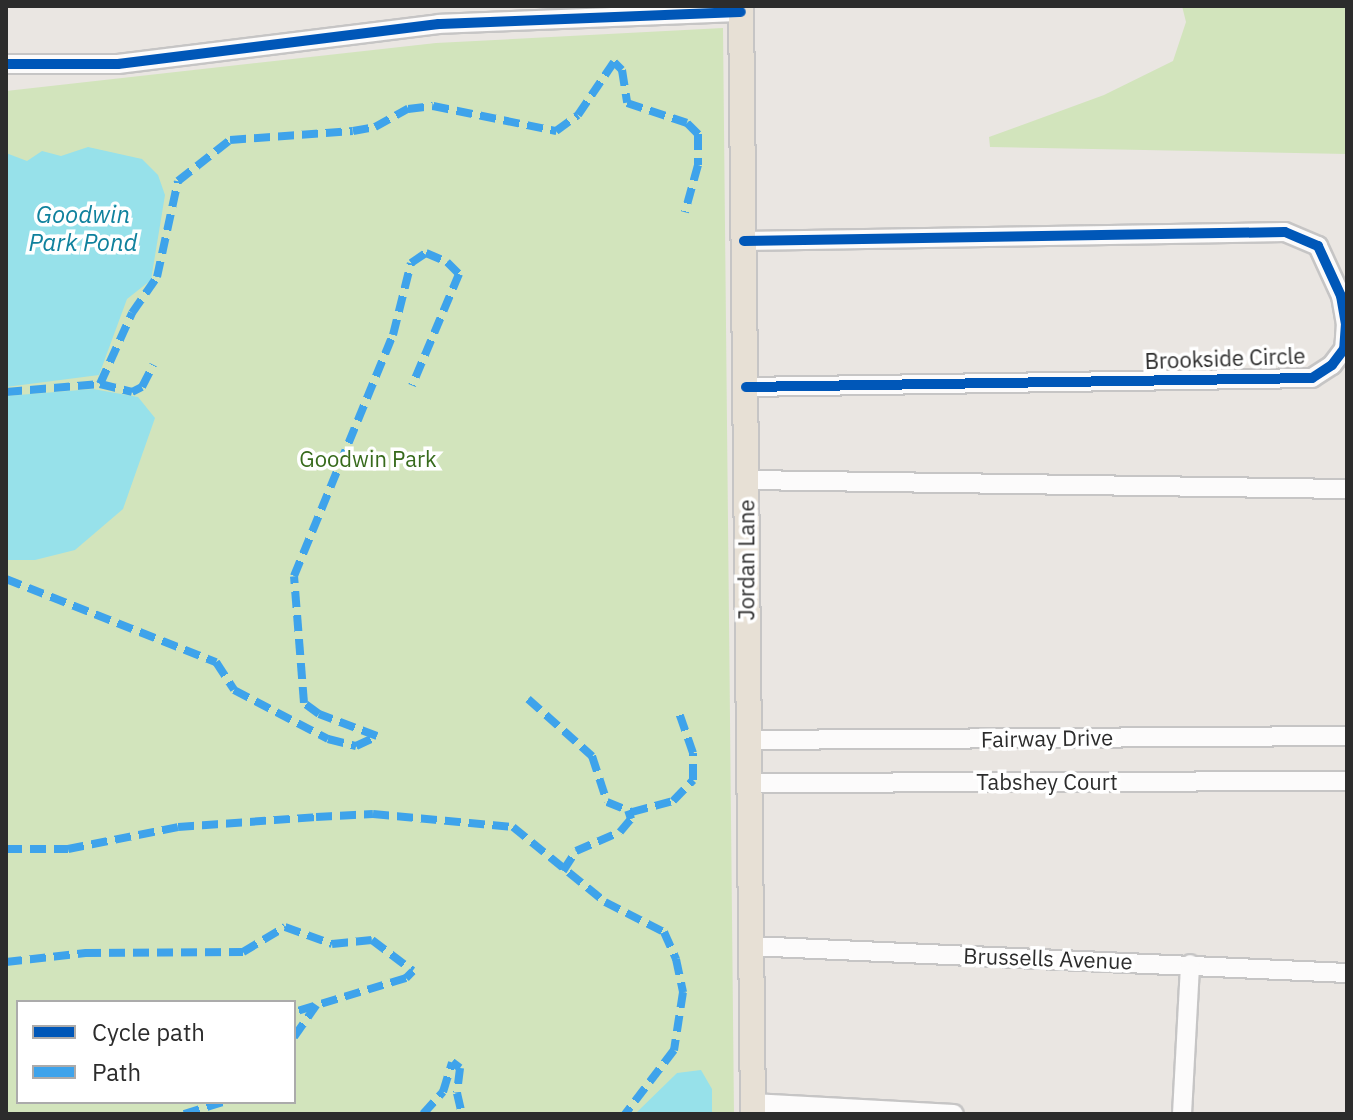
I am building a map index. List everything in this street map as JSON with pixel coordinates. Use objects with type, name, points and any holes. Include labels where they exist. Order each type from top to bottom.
[{"type":"main road","name":"Jordan Lane","points":[[741,9],[747,480],[746,783],[752,1109]]},
{"type":"street","points":[[6,64],[118,64],[439,24],[741,9]]},
{"type":"street","name":"Brookside Circle","points":[[744,241],[1285,232],[1318,246],[1341,296],[1346,323],[1344,349],[1332,365],[1312,378],[746,387]]},
{"type":"street","points":[[747,480],[1347,489]]},
{"type":"street","name":"Fairway Drive","points":[[746,740],[1347,736]]},
{"type":"street","name":"Tabshey Court","points":[[746,783],[1347,781]]},
{"type":"street","name":"Brussells Avenue","points":[[750,946],[1347,973]]},
{"type":"street","points":[[1182,1114],[1190,964]]},
{"type":"street","points":[[752,1109],[954,1114]]},
{"type":"green space","points":[[1182,6],[1347,6],[1347,154],[990,147],[989,137],[1104,95],[1173,61],[1186,22]]},
{"type":"green space","name":"Goodwin Park","points":[[723,28],[734,1114],[6,1114],[6,91],[436,43]]},
{"type":"water","name":"Goodwin Park Pond","points":[[88,147],[142,159],[158,175],[165,195],[151,280],[127,299],[99,375],[6,387],[6,153],[27,161],[42,151],[61,156]]},
{"type":"water","points":[[93,389],[138,397],[155,418],[123,509],[75,550],[35,560],[6,560],[6,396]]},
{"type":"water","points":[[701,1070],[712,1089],[712,1114],[635,1114],[677,1073]]},
{"type":"marked path","points":[[100,384],[132,313],[157,277],[178,181],[230,140],[353,131],[375,127],[408,109],[433,106],[556,131],[578,115],[614,62],[622,70],[627,103],[687,123],[698,134],[698,165],[685,212]]},
{"type":"marked path","points":[[377,736],[319,714],[304,703],[294,576],[393,335],[411,263],[426,253],[447,262],[459,274],[412,386]]},
{"type":"marked path","points":[[6,392],[100,384],[132,392],[142,387],[153,365]]},
{"type":"marked path","points":[[6,579],[216,662],[234,690],[328,739],[356,746],[377,736]]},
{"type":"marked path","points":[[528,699],[592,756],[607,802],[632,812],[673,801],[693,780],[693,753],[678,710]]},
{"type":"marked path","points":[[563,871],[576,851],[620,832],[631,819],[628,810]]},
{"type":"marked path","points":[[6,849],[68,849],[178,827],[373,814],[513,827],[605,902],[664,932],[676,959],[683,992],[674,1050],[625,1114]]},
{"type":"marked path","points":[[6,962],[85,953],[243,952],[285,927],[332,944],[372,940],[413,971],[406,978],[296,1011]]},
{"type":"marked path","points":[[296,1034],[316,1005]]},
{"type":"marked path","points":[[423,1114],[443,1092],[452,1062],[460,1068],[457,1093],[462,1114]]},
{"type":"marked path","points":[[184,1114],[216,1104]]},
{"type":"cycle path","points":[[6,64],[118,64],[439,24],[741,12]]},
{"type":"cycle path","points":[[744,241],[1285,232],[1318,246],[1341,296],[1346,323],[1344,349],[1332,365],[1312,378],[746,387]]}]
